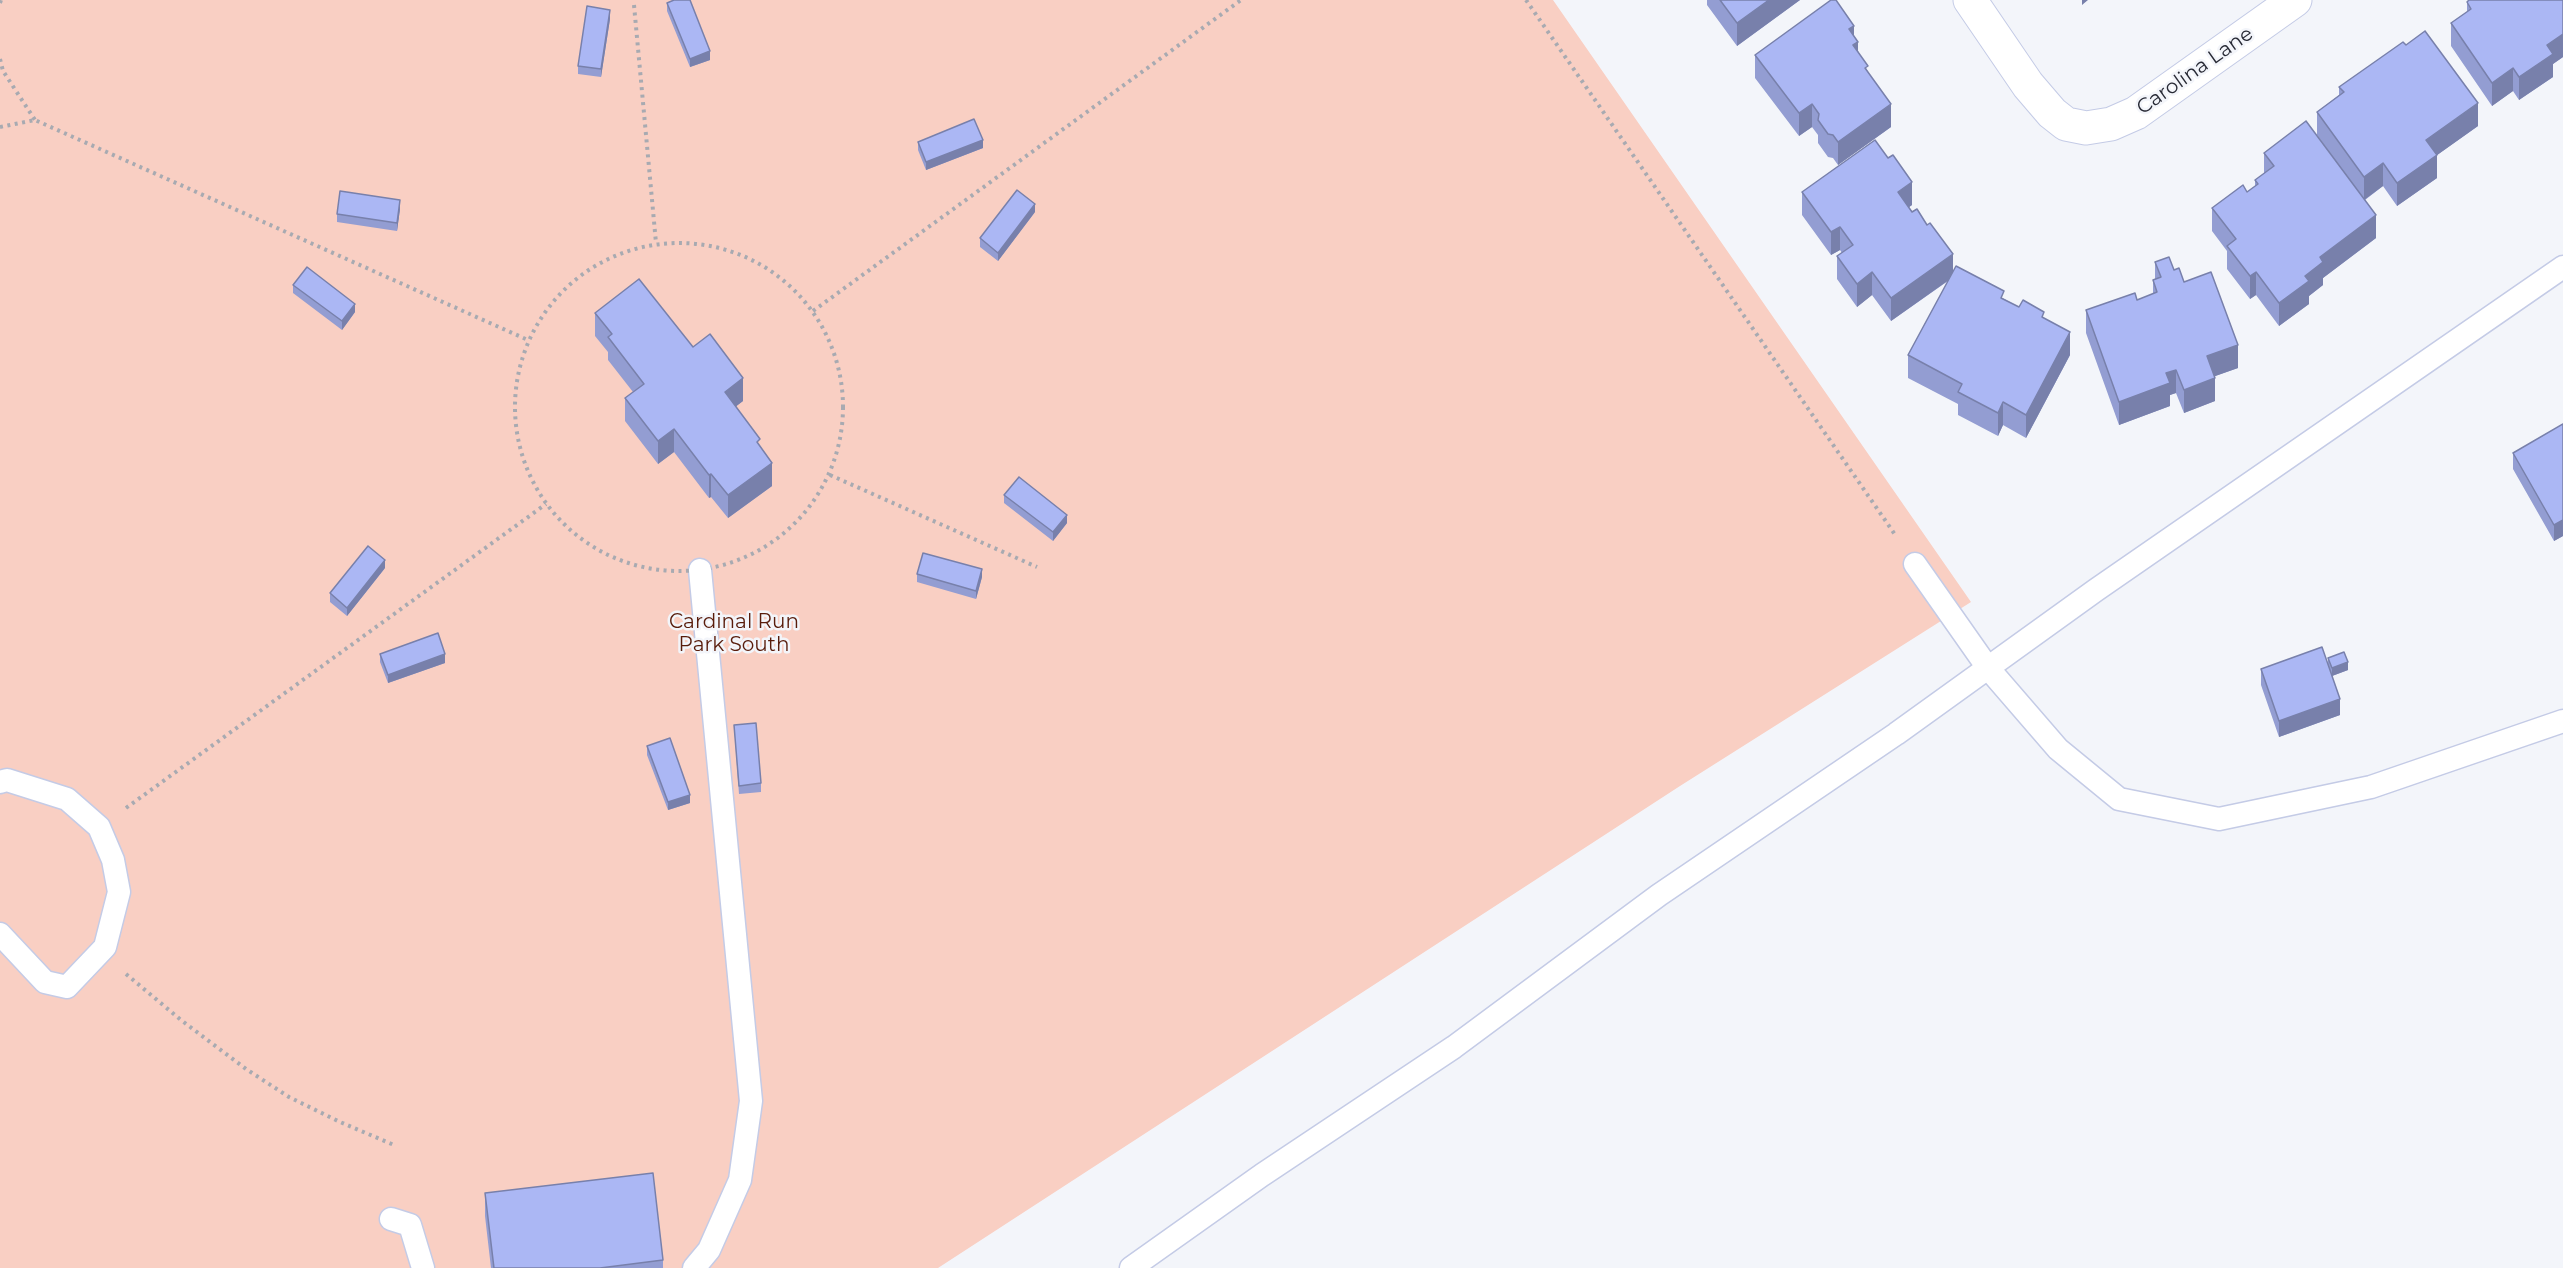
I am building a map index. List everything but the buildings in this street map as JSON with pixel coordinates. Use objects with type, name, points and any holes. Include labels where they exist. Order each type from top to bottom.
[{"type":"street","name":"Carolina Lane","points":[[1970,0],[2028,85],[2052,113],[2066,124],[2086,128],[2111,124],[2136,113],[2295,0]]},
{"type":"lane","points":[[1131,1268],[1262,1175],[1454,1047],[1659,896],[1896,734],[2096,590],[2563,267]]},
{"type":"lane","points":[[1915,564],[1988,668],[2058,749],[2119,799],[2219,819],[2371,787],[2563,721]]},
{"type":"lane","points":[[694,1268],[709,1250],[740,1180],[751,1101],[700,570]]},
{"type":"lane","points":[[0,782],[7,780],[67,799],[99,827],[113,860],[119,892],[105,947],[67,987],[45,982],[0,933]]},
{"type":"lane","points":[[391,1218],[410,1226],[423,1268]]},
{"type":"path","points":[[813,311],[1241,0]]},
{"type":"path","points":[[1526,0],[1915,564]]},
{"type":"path","points":[[634,5],[656,243]]},
{"type":"path","points":[[0,59],[3,71],[35,120],[528,340]]},
{"type":"path","points":[[0,127],[35,120]]},
{"type":"path","points":[[656,243],[700,243],[744,255],[782,279],[813,311],[833,349],[843,391],[842,434],[830,475],[798,521],[753,554],[700,570],[656,570],[614,557],[576,535],[546,504],[521,452],[514,396],[528,340],[558,294],[567,287],[603,261],[656,243]]},
{"type":"path","points":[[830,475],[1038,567]]},
{"type":"path","points":[[99,827],[546,504]]},
{"type":"path","points":[[134,965],[126,974],[181,1020],[246,1069],[289,1096],[340,1122],[394,1145]]},
{"type":"green space","name":"Cardinal Run Park South","points":[[0,0],[1553,0],[1971,602],[1680,786],[938,1268],[0,1268]]}]
